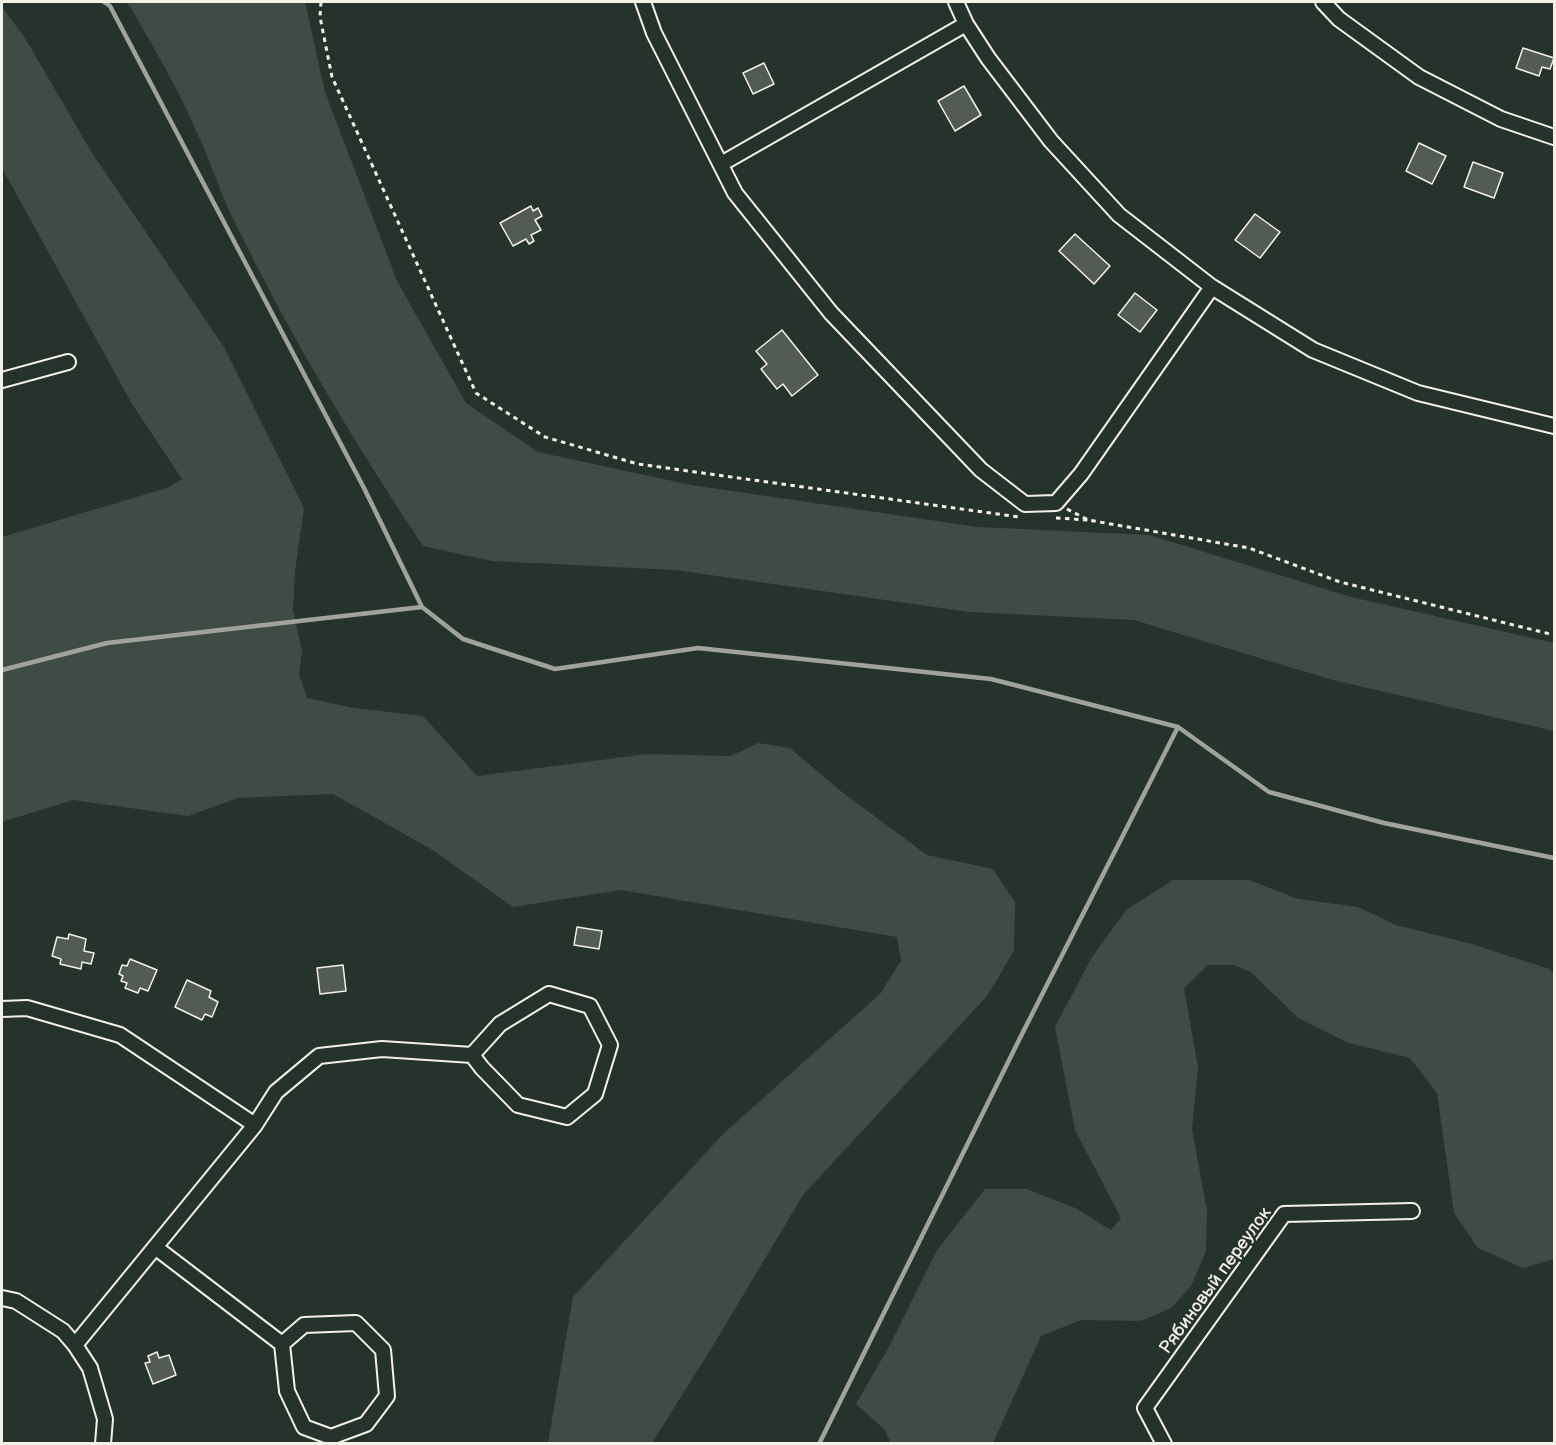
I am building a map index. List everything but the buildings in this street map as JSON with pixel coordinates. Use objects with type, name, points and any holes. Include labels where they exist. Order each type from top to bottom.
[{"type":"street","points":[[643,2],[654,33],[735,193],[831,313],[981,470],[1025,504],[1056,503],[1082,474],[1212,288]]},
{"type":"street","points":[[956,2],[966,24],[988,58],[1051,141],[1119,215],[1212,288],[1313,350],[1418,393],[1554,426]]},
{"type":"street","points":[[1323,2],[1339,20],[1419,77],[1501,119],[1554,137]]},
{"type":"street","points":[[721,164],[966,24]]},
{"type":"street","points":[[2,380],[68,362]]},
{"type":"street","points":[[75,1345],[255,1125],[276,1092],[319,1056],[382,1048],[472,1055],[518,1105],[567,1117],[595,1094],[610,1045],[590,1006],[549,994],[500,1024],[472,1055]]},
{"type":"street","points":[[2,1009],[27,1008],[120,1035],[255,1125]]},
{"type":"street","name":"Рябиновый переулок","points":[[1164,1443],[1145,1407],[1284,1214],[1412,1211]]},
{"type":"street","points":[[155,1247],[282,1344],[287,1391],[304,1427],[331,1437],[366,1424],[387,1396],[383,1350],[356,1323],[304,1325],[282,1344]]},
{"type":"street","points":[[2,1298],[16,1301],[63,1331],[75,1345],[90,1368],[105,1419],[103,1443]]},
{"type":"path","points":[[321,2],[320,18],[332,77],[476,393],[545,437],[638,464],[1019,517]]},
{"type":"path","points":[[1056,503],[1088,520]]},
{"type":"path","points":[[1053,518],[1088,520],[1249,548],[1340,582],[1554,635]]},
{"type":"shaded area","points":[[127,2],[305,2],[325,92],[397,281],[466,403],[538,452],[691,485],[978,527],[1149,535],[1351,597],[1554,643],[1554,731],[1329,679],[1134,620],[969,612],[675,570],[492,561],[423,546],[373,469],[279,309],[231,215],[200,138],[179,94]]},
{"type":"shaded area","points":[[2,7],[25,38],[92,153],[224,347],[304,508],[295,571],[293,610],[302,651],[299,674],[307,698],[354,708],[423,716],[477,776],[647,754],[731,756],[758,743],[790,748],[838,789],[927,855],[993,869],[1015,902],[1014,951],[987,996],[803,1195],[652,1443],[548,1443],[573,1297],[723,1134],[880,994],[901,961],[897,937],[621,890],[513,907],[431,849],[333,794],[238,798],[188,816],[73,800],[2,822],[2,537],[167,488],[182,479],[132,404],[2,168]]},
{"type":"shaded area","points":[[1173,880],[1249,880],[1298,899],[1358,907],[1396,925],[1472,944],[1549,969],[1554,974],[1554,1259],[1523,1268],[1478,1248],[1454,1213],[1437,1093],[1410,1058],[1349,1043],[1298,1018],[1251,972],[1233,965],[1208,965],[1184,988],[1198,1068],[1192,1129],[1207,1211],[1206,1251],[1191,1286],[1171,1308],[1141,1321],[1081,1320],[1041,1336],[993,1443],[891,1443],[884,1429],[856,1404],[891,1343],[937,1250],[985,1189],[1027,1189],[1075,1208],[1111,1230],[1121,1218],[1075,1130],[1055,1027],[1092,957],[1126,910]]},
{"type":"waterway","points":[[104,2],[110,6],[364,488],[422,607]]},
{"type":"waterway","points":[[2,670],[107,643],[422,607],[463,639],[555,669],[698,648],[991,679],[1178,727],[1269,792],[1384,823],[1554,858]]},
{"type":"waterway","points":[[819,1444],[1021,1036],[1178,727]]}]
